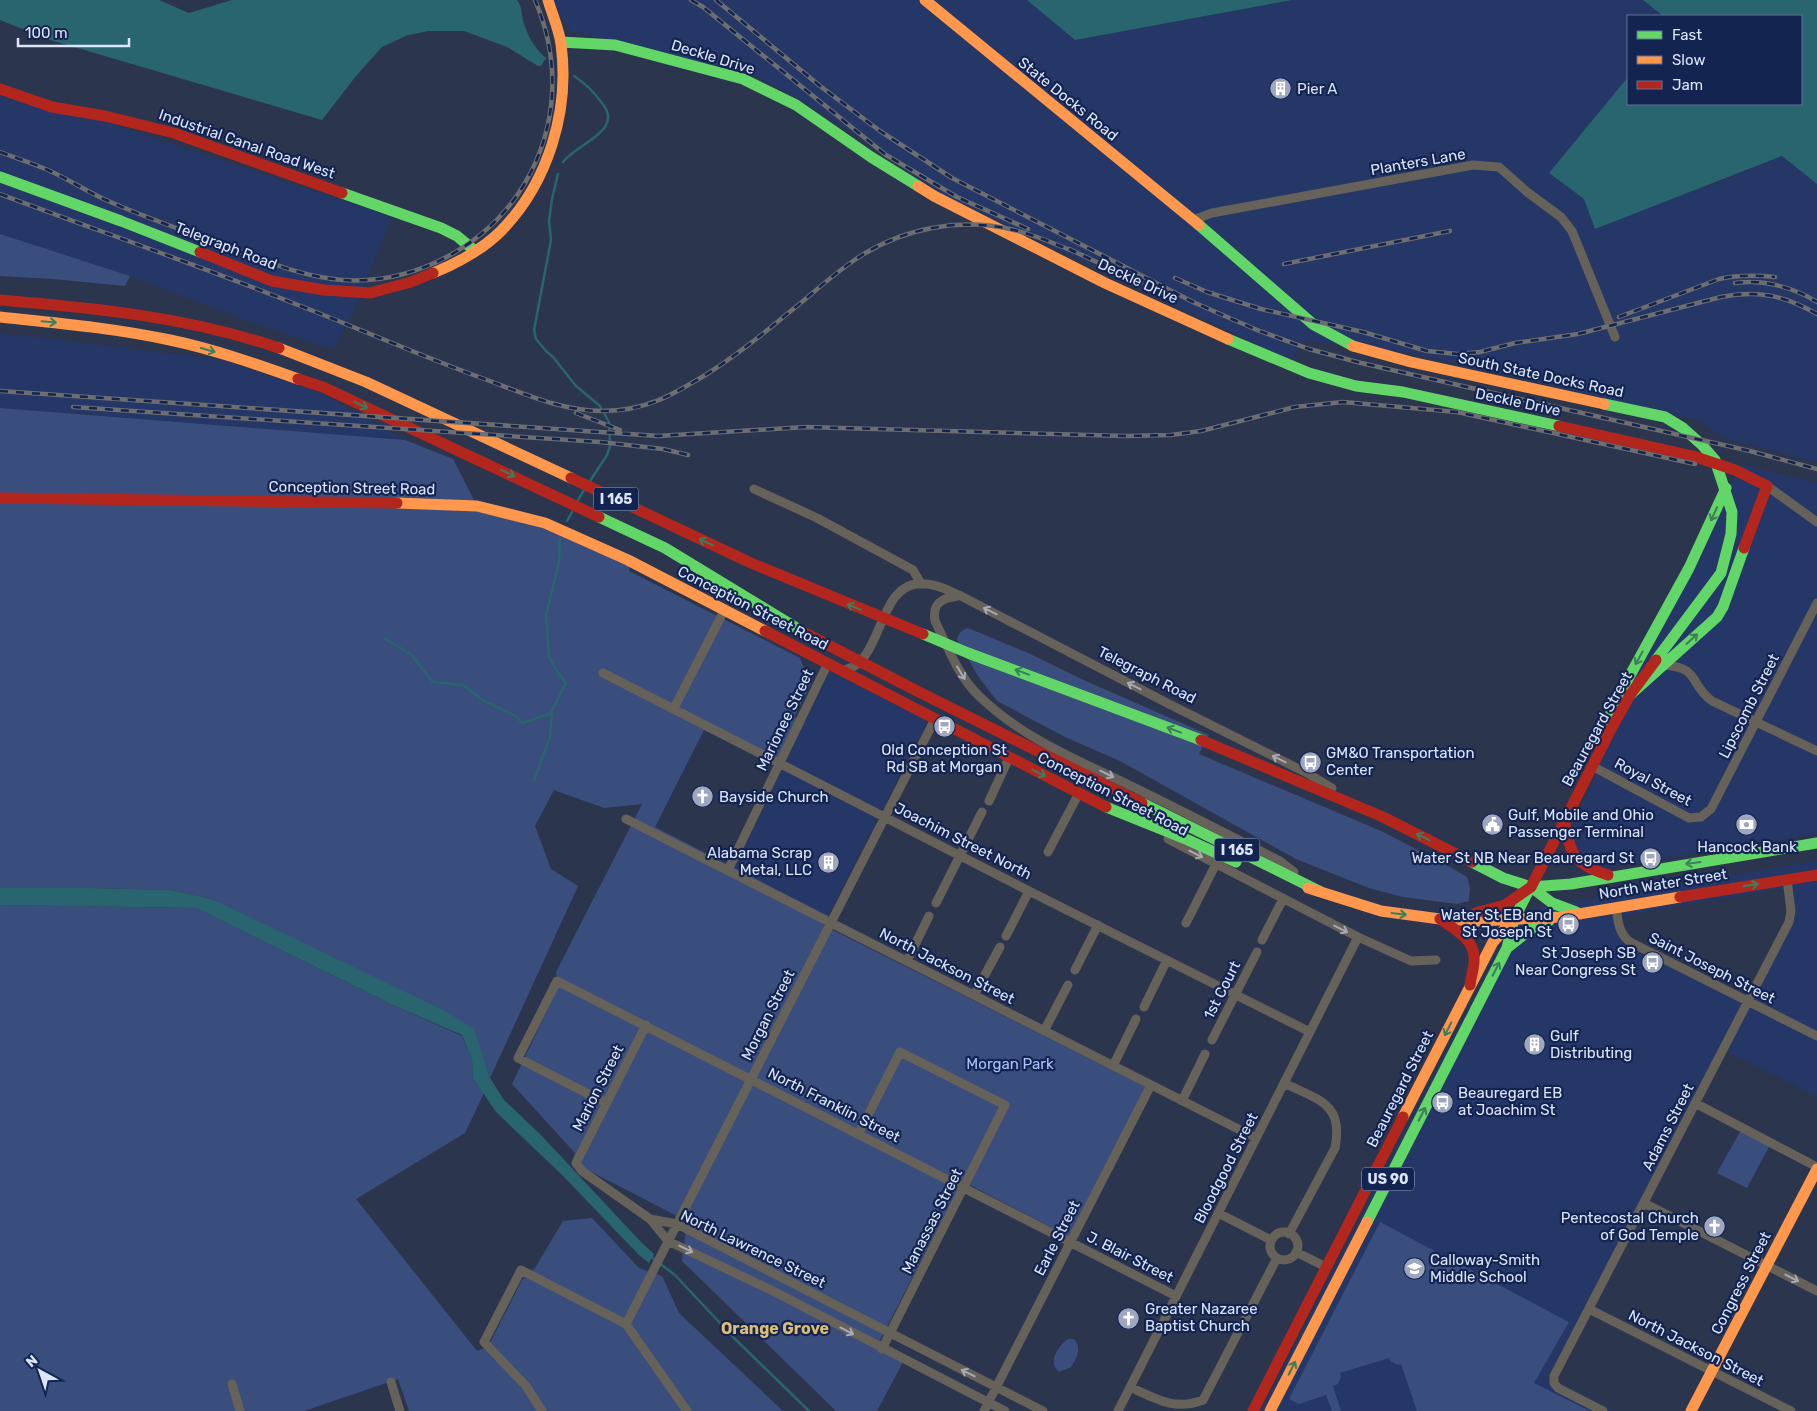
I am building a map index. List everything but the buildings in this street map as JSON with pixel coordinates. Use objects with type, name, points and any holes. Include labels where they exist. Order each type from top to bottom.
[{"type":"main road","name":"Telegraph Road","points":[[0,177],[122,221],[272,281],[324,290],[370,293],[411,282],[444,269],[474,251],[500,232],[520,208],[548,160],[560,119],[563,73],[560,42],[548,0]]},
{"type":"main road","name":"State Docks Road","points":[[926,0],[1193,220]]},
{"type":"main road","name":"Deckle Drive","points":[[560,42],[594,42],[615,45],[742,79],[796,105],[871,157],[934,196],[1105,283],[1217,335],[1309,373],[1356,386],[1403,392],[1693,456],[1735,470],[1767,486]]},
{"type":"main road","name":"Industrial Canal Road West","points":[[0,90],[52,107],[105,116],[174,133],[441,228],[457,236],[474,251]]},
{"type":"main road","name":"South State Docks Road","points":[[1193,220],[1314,325],[1358,348],[1472,376],[1634,410],[1665,418],[1683,428],[1715,460],[1732,512],[1731,534],[1721,573],[1672,637]]},
{"type":"main road","name":"I 165","points":[[0,300],[80,307],[194,324],[265,344],[317,363],[366,382],[751,563],[968,653],[1087,696],[1220,748],[1383,817]]},
{"type":"main road","name":"I 165","points":[[0,317],[78,324],[172,340],[246,361],[322,387],[665,548],[808,635],[1319,891]]},
{"type":"main road","points":[[1611,728],[1611,710],[1689,568],[1735,470]]},
{"type":"main road","points":[[1630,695],[1717,617],[1723,607],[1767,486]]},
{"type":"main road","name":"Conception Street Road","points":[[0,498],[375,502],[477,506],[545,522],[628,560],[1106,808]]},
{"type":"main road","name":"Beauregard Street","points":[[1270,1411],[1507,948],[1514,920],[1611,728],[1630,695],[1672,637]]},
{"type":"main road","points":[[1106,808],[1188,840],[1264,874],[1319,891]]},
{"type":"main road","name":"Telegraph Road","points":[[1383,817],[1503,878],[1531,887]]},
{"type":"main road","points":[[1564,822],[1571,853],[1579,863],[1590,869],[1613,876]]},
{"type":"main road","name":"North Water Street","points":[[1531,887],[1571,884],[1817,843]]},
{"type":"main road","points":[[1793,846],[1817,849]]},
{"type":"main road","name":"North Water Street","points":[[1440,919],[1478,921],[1560,917],[1817,874]]},
{"type":"main road","points":[[1440,919],[1492,911],[1510,904],[1531,887],[1550,904],[1564,910],[1579,913]]},
{"type":"main road","name":"US 90","points":[[1319,891],[1381,911],[1440,919],[1462,936],[1474,953],[1470,985]]},
{"type":"main road","points":[[1507,948],[1531,929],[1560,917]]},
{"type":"main road","name":"Beauregard Street","points":[[1253,1411],[1470,985],[1493,942],[1514,920]]},
{"type":"main road","points":[[1305,1309],[1328,1279],[1364,1210],[1372,1202],[1378,1200],[1374,1193],[1375,1189],[1407,1124],[1416,1091]]},
{"type":"main road","name":"Congress Street","points":[[1691,1411],[1817,1168]]},
{"type":"street","name":"Planters Lane","points":[[1193,220],[1212,213],[1464,167],[1499,167],[1527,192],[1561,216],[1572,231],[1615,337]]},
{"type":"street","points":[[1767,486],[1817,522]]},
{"type":"street","points":[[754,489],[817,518],[913,570],[921,584],[907,586],[896,596],[868,652],[856,666],[847,670],[840,670]]},
{"type":"street","name":"Telegraph Road","points":[[921,584],[936,586],[961,596],[1307,773],[1383,817]]},
{"type":"street","points":[[961,596],[944,598],[937,605],[934,615],[965,680],[994,709],[1042,743],[1280,861],[1319,891]]},
{"type":"street","name":"Lipscomb Street","points":[[1701,817],[1711,809],[1817,603]]},
{"type":"street","points":[[674,708],[724,611]]},
{"type":"street","points":[[868,652],[867,660],[870,673],[876,685],[887,694]]},
{"type":"street","name":"Marionee Street","points":[[728,870],[828,663]]},
{"type":"street","points":[[1664,665],[1677,666],[1688,671],[1709,699],[1817,751]]},
{"type":"street","name":"Joachim Street North","points":[[603,673],[886,816],[1029,891],[1310,1032]]},
{"type":"street","name":"Morgan Street","points":[[626,1324],[935,719]]},
{"type":"street","points":[[989,801],[1010,758]]},
{"type":"street","name":"Royal Street","points":[[1592,766],[1689,818],[1701,817]]},
{"type":"street","points":[[1048,852],[1079,793]]},
{"type":"street","name":"Conception Street Road","points":[[1106,808],[1358,938],[1412,961],[1436,960]]},
{"type":"street","points":[[936,903],[982,812]]},
{"type":"street","name":"North Jackson Street","points":[[626,819],[1256,1138]]},
{"type":"street","points":[[1186,923],[1216,864]]},
{"type":"street","name":"Adams Street","points":[[1603,1411],[1558,1388],[1554,1383],[1554,1376],[1789,922],[1791,911],[1787,879]]},
{"type":"street","points":[[1006,936],[1029,891]]},
{"type":"street","points":[[1262,940],[1283,899]]},
{"type":"street","name":"Saint Joseph Street","points":[[1616,907],[1620,930],[1625,938],[1817,1036]]},
{"type":"street","points":[[907,961],[929,916]]},
{"type":"street","points":[[1075,970],[1098,925]]},
{"type":"street","name":"Bloodgood Street","points":[[1118,1411],[1358,938]]},
{"type":"street","points":[[974,995],[1000,947]]},
{"type":"street","name":"1st Court","points":[[1212,1040],[1257,952]]},
{"type":"street","points":[[1144,1007],[1167,960]]},
{"type":"street","name":"North Franklin Street","points":[[606,1103],[518,1058],[557,980],[1071,1241]]},
{"type":"street","points":[[1044,1031],[1068,985]]},
{"type":"street","points":[[1113,1066],[1136,1019]]},
{"type":"street","name":"Marion Street","points":[[646,1025],[576,1163],[582,1171],[650,1219]]},
{"type":"street","name":"Manassas Street","points":[[859,1133],[900,1052],[1005,1105],[882,1349]]},
{"type":"street","points":[[1182,1101],[1205,1054]]},
{"type":"street","points":[[1284,1083],[1330,1107],[1336,1120],[1338,1134],[1335,1148],[1289,1234]]},
{"type":"street","name":"Earle Street","points":[[987,1407],[1151,1086]]},
{"type":"street","points":[[1695,1103],[1817,1168]]},
{"type":"street","points":[[1644,1202],[1817,1291]]},
{"type":"street","points":[[1218,1213],[1272,1240]]},
{"type":"street","name":"North Lawrence Street","points":[[650,1219],[677,1224],[1043,1411]]},
{"type":"street","name":"North Lawrence Street","points":[[650,1219],[668,1241],[771,1290],[987,1407],[1004,1411]]},
{"type":"street","points":[[1281,1233],[1289,1234],[1297,1243],[1296,1252],[1290,1258],[1281,1260],[1271,1252],[1270,1244],[1281,1233]]},
{"type":"street","name":"J. Blair Street","points":[[1071,1241],[1176,1296]]},
{"type":"street","points":[[1296,1252],[1326,1267]]},
{"type":"street","points":[[1130,1386],[1169,1406],[1181,1408],[1192,1406],[1203,1400],[1277,1258]]},
{"type":"street","points":[[542,1411],[526,1386],[484,1342],[520,1270],[626,1324],[683,1410]]},
{"type":"street","name":"North Jackson Street","points":[[1590,1309],[1790,1411]]},
{"type":"street","points":[[391,1382],[400,1411]]},
{"type":"street","points":[[232,1384],[240,1411]]},
{"type":"shaded area","points":[[0,0],[159,0],[189,13],[232,0],[517,0],[521,7],[523,20],[529,36],[546,58],[541,66],[538,66],[507,47],[464,31],[429,31],[408,35],[382,47],[356,76],[322,120],[47,39],[0,20]]},
{"type":"shaded area","points":[[552,0],[1027,0],[1075,40],[1292,0],[1643,0],[1662,15],[1627,15],[1627,78],[1549,173],[1584,199],[1711,185],[1782,156],[1817,184],[1817,462],[1724,438],[1701,421],[1412,353],[1305,341],[1292,359],[1264,348],[941,194],[822,112],[754,75],[570,31]]},
{"type":"shaded area","points":[[1027,0],[1292,0],[1075,40]]},
{"type":"shaded area","points":[[1643,0],[1817,0],[1817,184],[1782,156],[1595,229],[1584,199],[1549,173],[1627,78],[1627,105],[1802,105],[1802,15],[1662,15]]},
{"type":"shaded area","points":[[0,87],[392,217],[352,314],[333,349],[245,320],[130,276],[0,234]]},
{"type":"shaded area","points":[[0,334],[222,360],[319,392],[405,440],[0,408]]},
{"type":"shaded area","points":[[1741,464],[1817,483],[1817,834],[1602,868],[1582,862],[1571,830],[1596,776],[1585,770]]},
{"type":"shaded area","points":[[830,671],[927,721],[828,916],[734,868]]},
{"type":"shaded area","points":[[1817,861],[1817,1097],[1726,1051],[1791,921],[1794,889],[1771,890],[1621,916],[1624,932],[1635,941],[1746,996],[1557,1381],[1613,1411],[1261,1411],[1501,945],[1531,909]]},
{"type":"shaded area","points":[[0,888],[171,890],[212,899],[445,1011],[474,1029],[490,1078],[504,1100],[540,1134],[654,1254],[649,1263],[562,1175],[496,1112],[473,1078],[472,1060],[462,1035],[395,1006],[196,908],[0,905]]},
{"type":"green space","points":[[0,234],[130,276],[125,286],[0,276]]},
{"type":"green space","name":"Morgan Park","points":[[0,408],[405,440],[453,459],[477,506],[545,523],[631,561],[629,571],[800,658],[811,684],[794,717],[805,722],[782,768],[704,730],[655,827],[828,916],[823,925],[1146,1087],[1070,1237],[962,1181],[876,1348],[903,1362],[877,1411],[836,1411],[682,1261],[687,1221],[572,1162],[575,1153],[512,1084],[558,988],[556,972],[642,804],[604,808],[554,790],[535,826],[551,869],[578,886],[490,1078],[473,1029],[212,899],[171,890],[0,888]]},
{"type":"green space","points":[[968,628],[1209,735],[1199,754],[1381,831],[1443,863],[1467,877],[1470,887],[1469,901],[1457,904],[1403,897],[1369,888],[1296,859],[1120,761],[1065,737],[997,701],[978,676],[957,640],[961,632]]},
{"type":"green space","points":[[0,905],[196,908],[395,1006],[462,1036],[472,1060],[473,1078],[484,1093],[465,1133],[356,1199],[477,1351],[485,1348],[491,1341],[522,1280],[535,1268],[563,1221],[592,1218],[639,1268],[662,1276],[679,1313],[783,1411],[409,1411],[398,1379],[304,1411],[0,1411]]},
{"type":"green space","points":[[1741,1130],[1770,1145],[1747,1188],[1717,1173]]},
{"type":"green space","name":"Calloway-Smith Middle School","points":[[1380,1222],[1569,1322],[1534,1383],[1590,1411],[1417,1411],[1401,1364],[1398,1365],[1390,1361],[1389,1358],[1340,1373],[1341,1377],[1338,1384],[1333,1386],[1341,1411],[1332,1411],[1326,1395],[1299,1404],[1289,1399]]},
{"type":"green space","points":[[1068,1339],[1074,1339],[1078,1346],[1078,1353],[1071,1367],[1059,1372],[1054,1364],[1055,1354]]},
{"type":"waterway","points":[[563,162],[596,136],[608,121],[608,113],[596,95],[574,76]]},
{"type":"waterway","points":[[558,174],[549,221],[551,240],[534,330],[536,339],[576,386],[600,406],[609,422],[610,446],[607,455],[590,481]]},
{"type":"waterway","points":[[578,500],[584,490]]},
{"type":"waterway","points":[[567,521],[572,512]]},
{"type":"waterway","points":[[534,780],[550,737],[552,710],[566,683],[556,670],[549,656],[546,616],[559,562],[560,538]]},
{"type":"waterway","points":[[384,638],[412,655],[433,682],[463,685],[484,701],[516,716],[522,723],[552,713]]},
{"type":"waterway","points":[[651,1257],[675,1275],[734,1338],[809,1411]]},
{"type":"railway","points":[[0,152],[48,170],[138,213],[286,268],[314,276],[342,280],[369,280],[396,276],[422,268],[447,257],[470,243],[491,225],[525,183],[544,139],[550,116],[552,93],[549,46],[535,0]]},
{"type":"railway","points":[[691,0],[703,7],[886,155],[957,197],[1028,229]]},
{"type":"railway","points":[[716,0],[820,86],[880,131],[952,178],[1195,303],[1257,330],[1309,349],[1361,363],[1750,451],[1817,469]]},
{"type":"railway","points":[[0,194],[187,262],[518,392],[559,405],[603,411],[646,405],[682,389],[728,360],[856,259],[874,248],[912,233],[952,225],[994,226],[1030,234],[1075,252]]},
{"type":"railway","points":[[1284,264],[1450,231]]},
{"type":"railway","points":[[1069,249],[1141,283]]},
{"type":"railway","points":[[1619,317],[1719,279],[1747,276],[1775,277]]},
{"type":"railway","points":[[1175,278],[1207,292],[1261,309],[1363,332],[1427,351],[1458,354],[1480,352],[1515,343],[1578,334],[1735,295],[1759,294],[1782,298],[1817,314]]},
{"type":"railway","points":[[1735,283],[1756,282],[1778,285],[1798,292],[1817,302]]},
{"type":"railway","points":[[0,391],[658,436],[806,427],[1125,436],[1171,435],[1201,431],[1295,407],[1343,402],[1457,412],[1695,464]]},
{"type":"railway","points":[[73,407],[600,442],[663,449],[688,455]]},
{"type":"railway","points":[[576,413],[620,430]]},
{"type":"traffic: fast","points":[[561,42],[615,45],[743,79],[796,105],[871,157],[918,186]]},
{"type":"traffic: fast","points":[[0,177],[200,252]]},
{"type":"traffic: fast","points":[[342,193],[441,228],[457,236],[475,251]]},
{"type":"traffic: fast","points":[[1199,225],[1314,325],[1353,346]]},
{"type":"traffic: fast","points":[[1228,339],[1309,373],[1356,386],[1403,392],[1559,426]]},
{"type":"traffic: fast","points":[[1604,404],[1665,417],[1683,428],[1715,460],[1732,512],[1731,534],[1721,573],[1656,660]]},
{"type":"traffic: fast","points":[[1611,722],[1611,710],[1689,568],[1726,488]]},
{"type":"traffic: fast","points":[[599,517],[665,548],[803,632]]},
{"type":"traffic: fast","points":[[1630,695],[1717,617],[1723,607],[1744,548]]},
{"type":"traffic: fast","points":[[923,634],[968,653],[1201,740]]},
{"type":"traffic: fast","points":[[1142,803],[1319,891]]},
{"type":"traffic: fast","points":[[1106,807],[1188,840],[1236,862]]},
{"type":"traffic: fast","points":[[1472,862],[1503,878],[1531,887],[1571,884],[1817,843]]},
{"type":"traffic: fast","points":[[1531,887],[1552,903],[1576,912]]},
{"type":"traffic: fast","points":[[1367,1222],[1507,948],[1514,919],[1530,888]]},
{"type":"traffic: fast","points":[[1507,948],[1531,929],[1549,921]]},
{"type":"traffic: slow","points":[[433,273],[469,255],[501,231],[517,212],[543,168],[552,145],[558,120],[562,95],[563,69],[560,38],[548,0]]},
{"type":"traffic: slow","points":[[925,0],[1199,225]]},
{"type":"traffic: slow","points":[[918,186],[934,196],[1105,283],[1228,339]]},
{"type":"traffic: slow","points":[[0,317],[107,329],[170,340],[218,352],[298,379]]},
{"type":"traffic: slow","points":[[1353,346],[1411,362],[1604,404]]},
{"type":"traffic: slow","points":[[279,348],[366,382],[571,478]]},
{"type":"traffic: slow","points":[[397,503],[477,506],[545,523],[628,560],[765,631]]},
{"type":"traffic: slow","points":[[1308,888],[1381,911],[1440,919],[1478,921],[1561,917],[1680,897]]},
{"type":"traffic: slow","points":[[1403,1117],[1493,942],[1513,920]]},
{"type":"traffic: slow","points":[[1691,1411],[1817,1169]]},
{"type":"traffic: slow","points":[[1270,1411],[1367,1222]]},
{"type":"traffic: jam","points":[[0,89],[52,107],[105,116],[174,133],[342,193]]},
{"type":"traffic: jam","points":[[200,252],[272,281],[324,290],[370,293],[411,282],[433,273]]},
{"type":"traffic: jam","points":[[0,300],[141,315],[176,321],[245,337],[279,348]]},
{"type":"traffic: jam","points":[[298,379],[323,387],[599,517]]},
{"type":"traffic: jam","points":[[1559,426],[1693,456],[1735,470],[1767,486],[1744,548]]},
{"type":"traffic: jam","points":[[571,478],[751,563],[923,634]]},
{"type":"traffic: jam","points":[[0,498],[397,503]]},
{"type":"traffic: jam","points":[[765,631],[1106,807]]},
{"type":"traffic: jam","points":[[803,632],[1142,803]]},
{"type":"traffic: jam","points":[[1531,887],[1611,729],[1630,695],[1656,660]]},
{"type":"traffic: jam","points":[[1201,740],[1383,817],[1472,862]]},
{"type":"traffic: jam","points":[[1565,822],[1569,843],[1576,857],[1588,867],[1608,875]]},
{"type":"traffic: jam","points":[[1680,897],[1817,875]]},
{"type":"traffic: jam","points":[[1475,913],[1505,905],[1531,887]]},
{"type":"traffic: jam","points":[[1440,919],[1467,939],[1471,945],[1474,960],[1470,985]]},
{"type":"traffic: jam","points":[[1253,1411],[1403,1117]]},
{"type":"place","name":"Pier A","points":[[1281,89]]},
{"type":"place","name":"Old Conception St Rd SB at Morgan","points":[[944,727]]},
{"type":"place","name":"GM&O Transportation Center","points":[[1310,762]]},
{"type":"place","name":"Bayside Church","points":[[703,797]]},
{"type":"place","name":"Gulf, Mobile and Ohio Passenger Terminal","points":[[1492,824]]},
{"type":"place","name":"Hancock Bank","points":[[1747,824]]},
{"type":"place","name":"Water St NB Near Beauregard St","points":[[1650,858]]},
{"type":"place","name":"Alabama Scrap Metal, LLC","points":[[828,862]]},
{"type":"place","name":"Water St EB and St Joseph St","points":[[1568,924]]},
{"type":"place","name":"St Joseph SB Near Congress St","points":[[1652,962]]},
{"type":"place","name":"Gulf Distributing","points":[[1534,1045]]},
{"type":"place","name":"Beauregard EB at Joachim St","points":[[1442,1102]]},
{"type":"place","name":"Pentecostal Church of God Temple","points":[[1715,1227]]},
{"type":"place","name":"Calloway-Smith Middle School","points":[[1414,1269]]},
{"type":"place","name":"Greater Nazaree Baptist Church","points":[[1129,1318]]},
{"type":"district","name":"Orange Grove","points":[[775,1328]]}]
